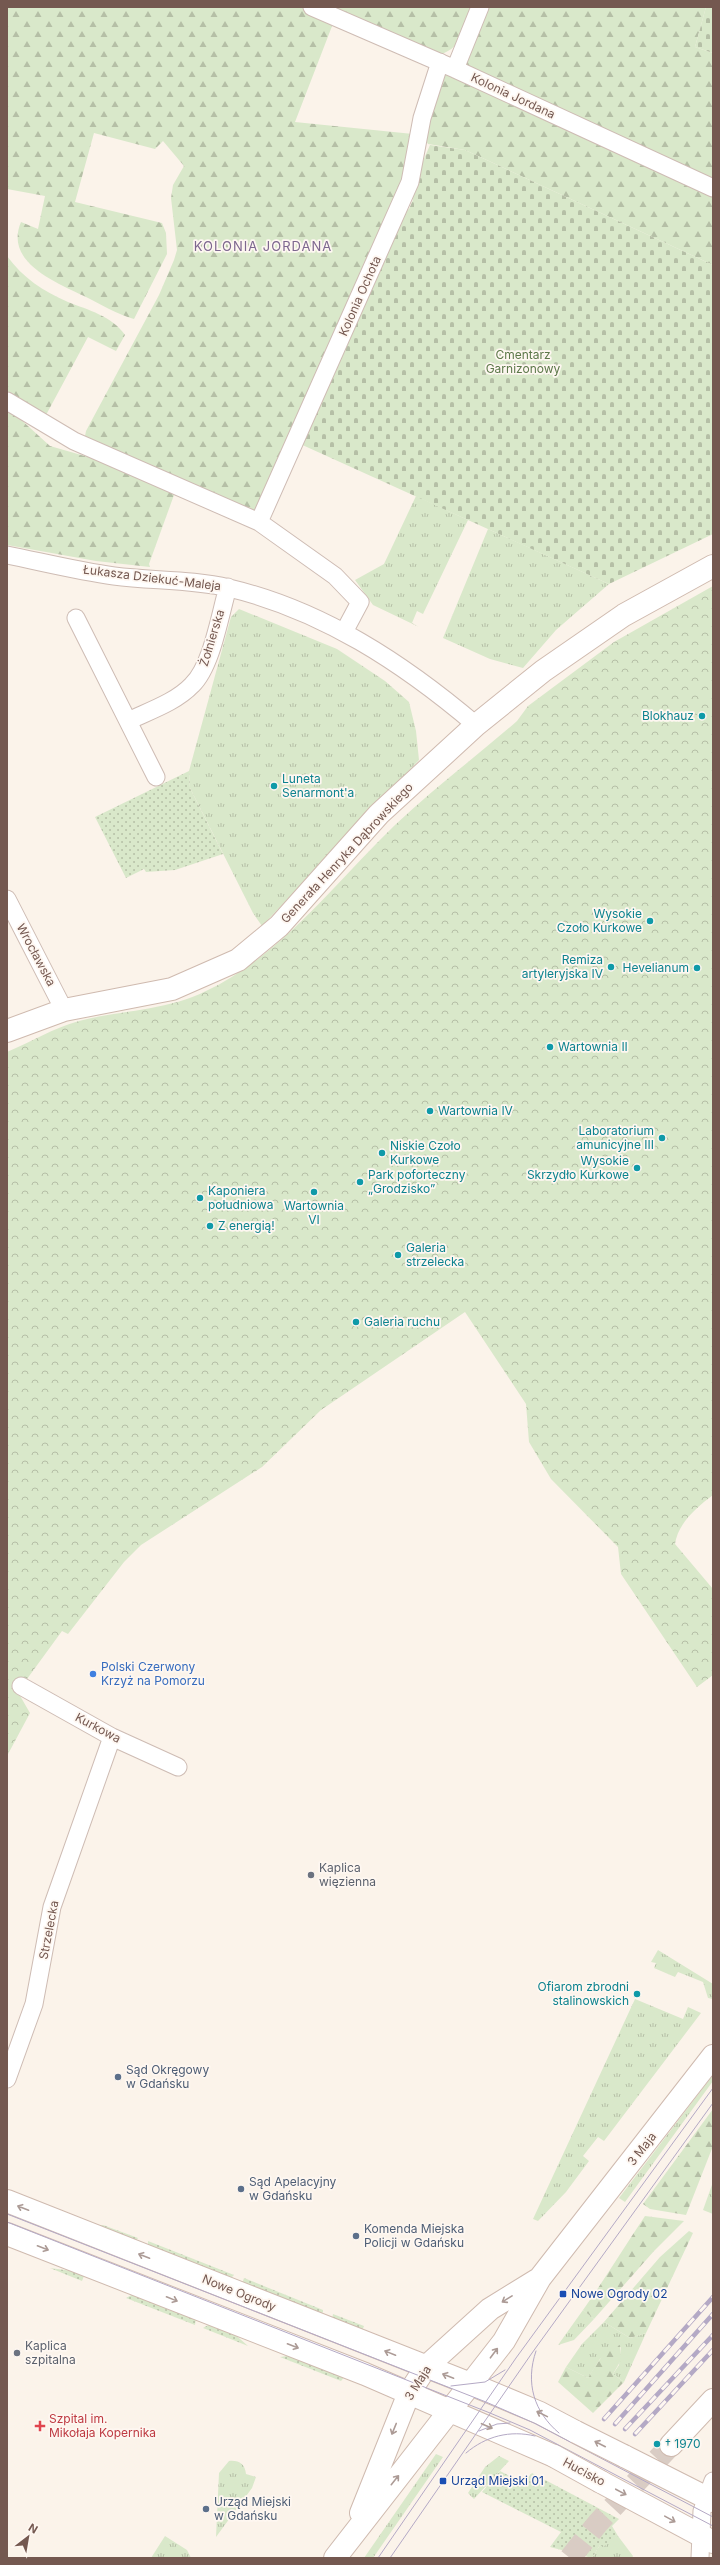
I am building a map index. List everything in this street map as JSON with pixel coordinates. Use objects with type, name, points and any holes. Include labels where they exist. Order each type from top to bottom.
[{"type":"main road","name":"Generała Henryka Dąbrowskiego","points":[[7,1031],[64,1010],[172,989],[238,960],[279,926],[379,814],[476,725],[543,671],[617,619],[713,566]]},
{"type":"main road","name":"3 Maja","points":[[335,2558],[353,2532],[451,2411],[504,2341],[540,2278],[713,2056]]},
{"type":"main road","name":"Nowe Ogrody","points":[[7,2202],[470,2384]]},
{"type":"main road","points":[[7,2234],[451,2411]]},
{"type":"main road","name":"3 Maja","points":[[353,2532],[409,2393],[426,2367],[490,2309],[540,2278]]},
{"type":"main road","points":[[470,2384],[540,2413],[624,2456],[711,2493]]},
{"type":"main road","points":[[671,2445],[713,2400]]},
{"type":"main road","name":"Hucisko","points":[[451,2411],[554,2456],[706,2539]]},
{"type":"street","name":"Kolonia Jordana","points":[[312,7],[447,65],[713,188]]},
{"type":"street","name":"Kolonia Ochota","points":[[259,522],[410,182],[422,118],[447,65],[480,7]]},
{"type":"street","points":[[7,401],[74,440],[259,522],[336,576],[360,602],[344,632]]},
{"type":"street","name":"Łukasza Dziekuć-Maleja","points":[[7,555],[113,576],[201,583],[228,587],[276,602],[344,632],[411,673],[476,725]]},
{"type":"street","name":"Żołnierska","points":[[128,722],[181,694],[197,680],[206,663],[228,587]]},
{"type":"street","points":[[76,618],[156,777]]},
{"type":"street","name":"Wrocławska","points":[[7,899],[64,1010]]},
{"type":"street","name":"Kurkowa","points":[[20,1686],[112,1737],[178,1767]]},
{"type":"street","name":"Strzelecka","points":[[7,2079],[34,2004],[52,1907],[112,1737]]},
{"type":"street","points":[[700,2558],[706,2539],[711,2493]]},
{"type":"green space","points":[[7,7],[304,7],[334,21],[295,122],[413,134],[410,166],[255,516],[85,436],[86,431],[159,295],[174,260],[177,250],[171,198],[173,185],[184,166],[163,141],[155,149],[94,133],[75,202],[162,223],[166,233],[167,254],[134,319],[115,312],[60,284],[35,269],[26,259],[20,248],[18,236],[21,222],[38,229],[45,196],[7,189]]},
{"type":"green space","points":[[325,7],[473,7],[464,32],[457,44],[444,53],[435,56]]},
{"type":"green space","points":[[487,7],[706,7],[695,47],[713,53],[713,265],[465,150],[428,144],[423,136],[438,75]]},
{"type":"green space","points":[[706,7],[713,7],[713,53],[695,47]]},
{"type":"green space","name":"Cmentarz Garnizonowy","points":[[430,145],[465,150],[713,265],[713,534],[609,584],[298,443],[400,213],[409,209],[413,200],[411,189]]},
{"type":"green space","points":[[7,256],[20,271],[34,283],[59,298],[107,318],[120,328],[125,335],[116,351],[88,337],[46,415],[7,395]]},
{"type":"green space","points":[[7,407],[50,446],[109,463],[173,491],[172,493],[174,495],[149,564],[150,567],[96,561],[7,545]]},
{"type":"green space","points":[[416,496],[468,520],[423,614],[417,611],[412,623],[419,627],[373,605],[355,580],[384,564]]},
{"type":"green space","points":[[488,529],[609,584],[556,630],[523,668],[490,659],[443,638]]},
{"type":"green space","name":"Park poforteczny „Grodzisko”","points":[[713,586],[713,1495],[695,1510],[684,1522],[675,1544],[713,1589],[713,1675],[697,1687],[621,1574],[618,1547],[551,1479],[529,1442],[526,1404],[465,1312],[321,1410],[262,1467],[141,1545],[124,1562],[68,1634],[62,1631],[27,1679],[19,1694],[30,1713],[7,1756],[7,1052],[51,1031],[79,1021],[175,1003],[191,998],[233,976],[259,958],[283,938],[395,825],[517,721],[528,706],[614,642]]},
{"type":"green space","points":[[239,609],[337,649],[385,681],[409,702],[416,731],[419,760],[262,926],[253,913],[190,788],[189,771],[231,617]]},
{"type":"green space","points":[[189,771],[190,788],[223,854],[175,870],[146,872],[144,869],[126,878],[95,817]]},
{"type":"green space","points":[[658,1950],[713,1984],[713,1999],[708,1998],[703,1982],[678,1972],[675,1977],[654,1968],[656,1963],[651,1962]]},
{"type":"green space","points":[[635,1999],[683,2019],[688,2007],[701,2013],[604,2141],[598,2137],[583,2156],[589,2161],[566,2192],[538,2221],[533,2219]]},
{"type":"green space","points":[[713,2075],[713,2081],[625,2202],[619,2198]]},
{"type":"green space","points":[[713,2109],[713,2146],[686,2215],[650,2209],[643,2204]]},
{"type":"green space","points":[[713,2182],[713,2214],[703,2210]]},
{"type":"green space","points":[[645,2216],[684,2221],[654,2251],[594,2319],[583,2310]]},
{"type":"green space","points":[[103,2225],[138,2238],[135,2242],[94,2226]]},
{"type":"green space","points":[[689,2231],[693,2233],[646,2333],[630,2338],[604,2322],[660,2257]]},
{"type":"green space","points":[[148,2241],[234,2275],[229,2280],[148,2247]]},
{"type":"green space","points":[[50,2268],[72,2271],[84,2276],[82,2281]]},
{"type":"green space","points":[[244,2278],[323,2310],[323,2312],[320,2315],[242,2284]]},
{"type":"green space","points":[[135,2293],[196,2318],[195,2325],[126,2298]]},
{"type":"green space","points":[[583,2310],[594,2319],[574,2340],[558,2345]]},
{"type":"green space","points":[[333,2314],[364,2326],[362,2331],[332,2320]]},
{"type":"green space","points":[[604,2322],[630,2338],[646,2333],[624,2382],[613,2374],[619,2365],[621,2347],[600,2359],[588,2378],[566,2367],[582,2344]]},
{"type":"green space","points":[[210,2324],[231,2331],[248,2346],[203,2328]]},
{"type":"green space","points":[[620,2345],[621,2360],[613,2374],[624,2382],[593,2413],[558,2382],[566,2367],[588,2378],[597,2363],[605,2354],[614,2347]]},
{"type":"green space","points":[[294,2355],[346,2375],[341,2381],[280,2357]]},
{"type":"green space","points":[[436,2454],[443,2457],[373,2558],[364,2558]]},
{"type":"green space","points":[[499,2456],[509,2461],[474,2499],[468,2493],[485,2467]]},
{"type":"green space","points":[[229,2461],[241,2463],[246,2474],[256,2477],[252,2488],[216,2537],[219,2473]]},
{"type":"green space","points":[[500,2471],[523,2483],[532,2473],[619,2519],[612,2526],[618,2536],[603,2547],[600,2545],[592,2558],[550,2547],[561,2532],[482,2492]]},
{"type":"green space","points":[[165,2536],[187,2550],[191,2558],[151,2558]]},
{"type":"green space","points":[[618,2536],[633,2556],[632,2558],[592,2558],[600,2545]]},
{"type":"tunnel","points":[[570,2558],[598,2523],[671,2445]]},
{"type":"tram line","points":[[378,2558],[516,2358],[713,2088]]},
{"type":"tram line","points":[[390,2558],[532,2353],[713,2103]]},
{"type":"tram line","points":[[7,2214],[486,2402],[534,2423],[713,2517]]},
{"type":"tram line","points":[[7,2222],[530,2430],[713,2526]]},
{"type":"tram line","points":[[536,2351],[531,2374],[534,2396],[543,2416],[559,2433]]},
{"type":"tram line","points":[[451,2386],[485,2382],[505,2370]]},
{"type":"tram line","points":[[479,2431],[497,2424],[510,2423]]},
{"type":"tram line","points":[[466,2453],[482,2442],[507,2434],[526,2434],[535,2436]]},
{"type":"railway","points":[[604,2419],[713,2297]]},
{"type":"railway","points":[[615,2424],[713,2314]]},
{"type":"railway","points":[[625,2429],[713,2335]]},
{"type":"railway","points":[[635,2434],[713,2350]]},
{"type":"place","name":"Blokhauz","points":[[702,716]]},
{"type":"place","name":"Luneta Senarmont'a","points":[[274,786]]},
{"type":"place","name":"Wysokie Czoło Kurkowe","points":[[650,921]]},
{"type":"place","name":"Remiza artyleryjska IV","points":[[611,967]]},
{"type":"place","name":"Hevelianum","points":[[697,968]]},
{"type":"place","name":"Wartownia II","points":[[550,1047]]},
{"type":"place","name":"Wartownia IV","points":[[430,1111]]},
{"type":"place","name":"Laboratorium amunicyjne III","points":[[662,1138]]},
{"type":"place","name":"Niskie Czoło Kurkowe","points":[[382,1153]]},
{"type":"place","name":"Wysokie Skrzydło Kurkowe","points":[[637,1168]]},
{"type":"place","name":"Park poforteczny „Grodzisko”","points":[[360,1182]]},
{"type":"place","name":"Wartownia VI","points":[[314,1192]]},
{"type":"place","name":"Kaponiera południowa","points":[[200,1198]]},
{"type":"place","name":"Z energią!","points":[[210,1226]]},
{"type":"place","name":"Galeria strzelecka","points":[[398,1255]]},
{"type":"place","name":"Galeria ruchu","points":[[356,1322]]},
{"type":"place","name":"Polski Czerwony Krzyż na Pomorzu","points":[[93,1674]]},
{"type":"place","name":"Kaplica więzienna","points":[[311,1875]]},
{"type":"place","name":"Ofiarom zbrodni stalinowskich","points":[[637,1994]]},
{"type":"place","name":"Sąd Okręgowy w Gdańsku","points":[[118,2077]]},
{"type":"place","name":"Sąd Apelacyjny w Gdańsku","points":[[241,2189]]},
{"type":"place","name":"Komenda Miejska Policji w Gdańsku","points":[[356,2236]]},
{"type":"place","name":"Nowe Ogrody 02","points":[[563,2294]]},
{"type":"place","name":"Kaplica szpitalna","points":[[17,2353]]},
{"type":"place","name":"Szpital im. Mikołaja Kopernika","points":[[40,2426]]},
{"type":"place","name":"† 1970","points":[[657,2444]]},
{"type":"place","name":"Urząd Miejski 01","points":[[443,2481]]},
{"type":"place","name":"Urząd Miejski w Gdańsku","points":[[206,2509]]},
{"type":"district","name":"KOLONIA JORDANA","points":[[263,246]]}]
